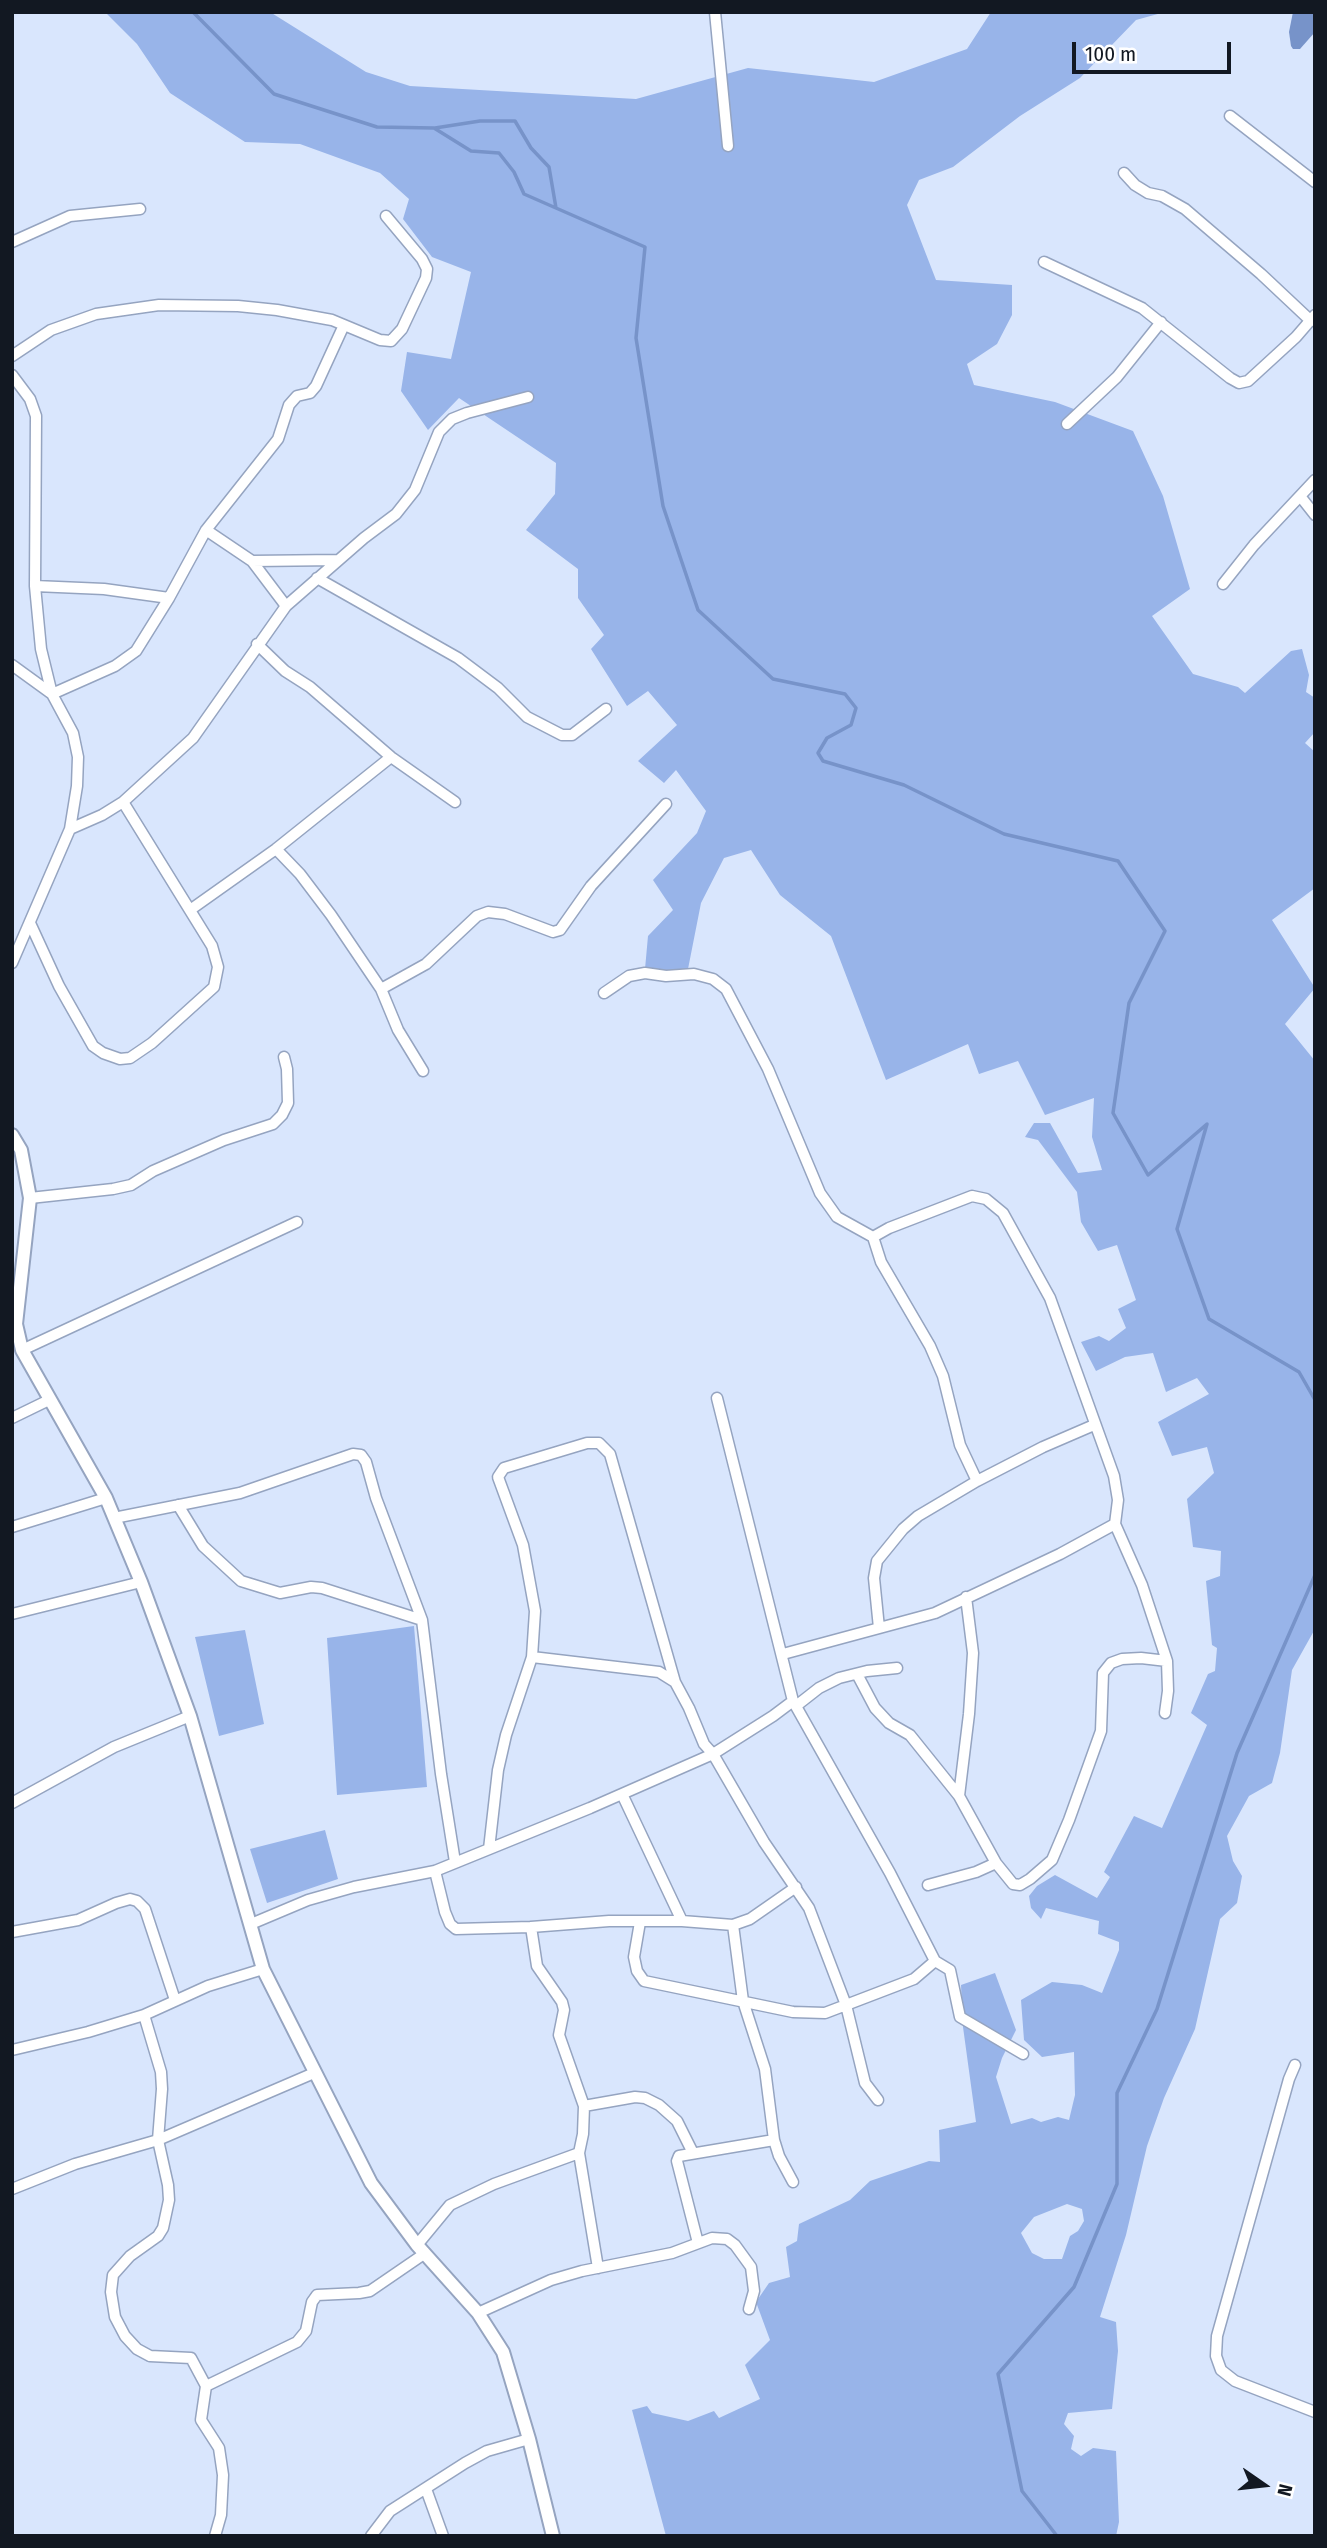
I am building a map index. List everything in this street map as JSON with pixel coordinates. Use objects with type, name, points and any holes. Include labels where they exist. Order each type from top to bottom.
[{"type":"street","points":[[715,12],[728,146]]},
{"type":"street","points":[[1230,116],[1315,182]]},
{"type":"street","points":[[1044,262],[1142,308],[1230,378],[1243,383],[1279,353],[1313,318],[1185,209],[1162,196],[1135,186],[1124,173]]},
{"type":"street","points":[[12,242],[70,216],[140,209]]},
{"type":"street","points":[[12,356],[51,330],[96,314],[159,305],[238,306],[277,310],[332,320],[380,341],[391,341],[402,329],[426,278],[427,269],[422,259],[386,216]]},
{"type":"street","points":[[1067,424],[1117,377],[1161,322]]},
{"type":"street","points":[[52,694],[125,661],[136,651],[206,530],[278,439],[289,405],[297,396],[310,393],[316,386],[344,325]]},
{"type":"street","points":[[12,375],[30,399],[36,416],[35,586],[41,649],[52,694],[73,733],[78,757],[77,786],[70,829],[12,963]]},
{"type":"street","points":[[70,829],[123,802],[193,738],[286,606],[338,560],[397,514],[415,490],[439,432],[452,419],[528,397]]},
{"type":"street","points":[[1223,584],[1254,545],[1315,480]]},
{"type":"street","points":[[1300,496],[1315,515]]},
{"type":"street","points":[[206,530],[252,561],[286,606]]},
{"type":"street","points":[[252,561],[338,560]]},
{"type":"street","points":[[317,578],[458,658],[498,688],[527,717],[562,735],[572,735],[606,709]]},
{"type":"street","points":[[35,586],[104,589],[169,598]]},
{"type":"street","points":[[257,644],[285,671],[310,687],[390,757],[455,802]]},
{"type":"street","points":[[12,666],[52,694]]},
{"type":"street","points":[[190,910],[276,849],[390,757]]},
{"type":"street","points":[[30,923],[59,986],[93,1046],[120,1059],[130,1058],[152,1043],[214,987],[218,967],[216,957],[123,802]]},
{"type":"street","points":[[381,989],[426,964],[477,916],[488,912],[505,914],[553,932],[560,930],[591,886],[666,804]]},
{"type":"street","points":[[276,849],[300,874],[381,989],[398,1030],[423,1071]]},
{"type":"street","points":[[604,993],[629,976],[645,973],[666,976],[694,974],[713,979],[726,989],[768,1069],[820,1193],[837,1217],[873,1237],[881,1262],[930,1346],[943,1377],[960,1445],[977,1481]]},
{"type":"street","points":[[30,1198],[131,1185],[153,1171],[224,1140],[273,1124],[288,1103],[284,1057]]},
{"type":"street","points":[[12,1135],[21,1150],[30,1198],[14,1324],[22,1350],[106,1498],[141,1582],[190,1716],[263,1969],[371,2183],[420,2250],[478,2313],[503,2352],[529,2439],[553,2536]]},
{"type":"street","points":[[873,1237],[913,1218],[972,1196],[986,1199],[1003,1213],[1050,1298],[1114,1476],[1118,1500],[1115,1524],[1142,1585],[1167,1661],[1168,1691],[1165,1713]]},
{"type":"street","points":[[22,1350],[297,1222]]},
{"type":"street","points":[[718,1398],[795,1704],[890,1873],[935,1961],[950,1970],[960,2017],[1023,2054]]},
{"type":"street","points":[[12,1418],[49,1400]]},
{"type":"street","points":[[879,1628],[874,1578],[877,1561],[903,1529],[918,1516],[977,1481],[1043,1447],[1094,1425]]},
{"type":"street","points":[[488,1849],[492,1805],[506,1735],[532,1657],[535,1611],[523,1545],[498,1477],[504,1468],[519,1462],[587,1443],[599,1443],[610,1454],[675,1682],[704,1744],[713,1754],[764,1842],[808,1908],[846,2005],[865,2083],[878,2100]]},
{"type":"street","points":[[114,1518],[240,1493],[353,1454],[361,1455],[366,1462],[376,1498],[422,1620],[455,1863]]},
{"type":"street","points":[[12,1527],[106,1498]]},
{"type":"street","points":[[178,1505],[203,1546],[241,1581],[280,1593],[312,1587],[323,1588],[422,1620]]},
{"type":"street","points":[[783,1654],[935,1613],[1060,1554],[1115,1524]]},
{"type":"street","points":[[12,1614],[141,1582]]},
{"type":"street","points":[[959,1796],[970,1714],[973,1653],[966,1597]]},
{"type":"street","points":[[532,1657],[659,1672],[675,1682]]},
{"type":"street","points":[[857,1674],[875,1708],[889,1723],[910,1735],[959,1796],[996,1863],[1013,1884],[1020,1885],[1052,1860],[1069,1820],[1101,1731],[1103,1673],[1111,1663],[1122,1659],[1167,1661]]},
{"type":"street","points":[[251,1924],[320,1896],[435,1871],[713,1754],[839,1678],[897,1668]]},
{"type":"street","points":[[12,1803],[114,1747],[190,1716]]},
{"type":"street","points":[[622,1794],[682,1920]]},
{"type":"street","points":[[928,1885],[976,1872],[996,1863]]},
{"type":"street","points":[[435,1871],[445,1912],[450,1924],[456,1929],[682,1920],[733,1926],[758,1915],[796,1887]]},
{"type":"street","points":[[12,1932],[78,1920],[116,1903],[130,1899],[137,1901],[145,1909],[175,2000]]},
{"type":"street","points":[[640,1922],[634,1958],[637,1971],[644,1981],[809,2014],[825,2013],[914,1979],[935,1961]]},
{"type":"street","points":[[733,1926],[743,2001],[765,2069],[774,2140],[793,2182]]},
{"type":"street","points":[[531,1927],[537,1966],[562,2002],[564,2010],[559,2035],[584,2106],[579,2153],[598,2268]]},
{"type":"street","points":[[12,2050],[88,2032],[144,2014],[208,1986],[263,1969]]},
{"type":"street","points":[[144,2014],[161,2072],[158,2140],[169,2200],[163,2228],[158,2236],[119,2266],[113,2275],[111,2292],[115,2317],[125,2336],[137,2349],[150,2356],[191,2358],[206,2386],[201,2420],[219,2448],[223,2475],[221,2515],[215,2536]]},
{"type":"street","points":[[1295,2065],[1217,2336],[1216,2356],[1221,2370],[1235,2381],[1315,2412]]},
{"type":"street","points":[[12,2189],[75,2164],[158,2140],[314,2073]]},
{"type":"street","points":[[584,2106],[635,2097],[645,2098],[659,2105],[677,2121],[693,2153]]},
{"type":"street","points":[[698,2243],[677,2161],[679,2156],[774,2140]]},
{"type":"street","points":[[206,2386],[297,2343],[306,2331],[312,2302],[317,2295],[370,2291],[420,2250],[450,2206],[494,2184],[579,2153]]},
{"type":"street","points":[[478,2313],[551,2280],[672,2253],[712,2238],[727,2239],[735,2245],[751,2267],[754,2291],[749,2309]]},
{"type":"street","points":[[371,2536],[390,2511],[487,2451],[529,2439]]},
{"type":"street","points":[[426,2489],[443,2536]]},
{"type":"shaded area","points":[[105,12],[270,12],[366,72],[410,86],[636,99],[748,68],[874,82],[967,49],[991,12],[1165,12],[1136,20],[1080,78],[1020,116],[953,167],[919,180],[907,205],[936,280],[1012,285],[1012,315],[997,344],[967,364],[974,385],[1055,402],[1133,431],[1163,496],[1190,589],[1152,616],[1193,674],[1238,687],[1245,693],[1291,651],[1302,649],[1309,675],[1306,692],[1315,698],[1315,732],[1305,743],[1315,752],[1315,888],[1272,920],[1315,988],[1285,1024],[1315,1061],[1315,1629],[1292,1670],[1280,1753],[1272,1783],[1249,1796],[1227,1836],[1233,1861],[1242,1876],[1237,1903],[1220,1919],[1195,2029],[1164,2098],[1147,2146],[1126,2235],[1100,2317],[1116,2322],[1118,2351],[1112,2409],[1068,2413],[1064,2424],[1074,2436],[1071,2449],[1081,2456],[1093,2448],[1116,2451],[1119,2522],[1116,2536],[666,2536],[632,2410],[647,2406],[652,2413],[688,2421],[714,2411],[719,2418],[760,2399],[745,2365],[770,2340],[756,2302],[769,2283],[790,2277],[786,2247],[797,2241],[799,2224],[850,2200],[870,2181],[929,2161],[940,2162],[939,2130],[976,2122],[963,2027],[961,1985],[995,1973],[1016,2030],[996,2077],[1011,2124],[1032,2118],[1041,2122],[1058,2117],[1069,2120],[1075,2095],[1074,2052],[1042,2057],[1024,2040],[1021,2000],[1052,1982],[1082,1985],[1102,1993],[1119,1950],[1119,1942],[1098,1934],[1099,1921],[1046,1908],[1041,1919],[1031,1908],[1029,1896],[1037,1886],[1055,1875],[1097,1898],[1110,1877],[1104,1872],[1134,1816],[1162,1828],[1207,1725],[1191,1713],[1208,1674],[1215,1671],[1217,1648],[1212,1645],[1206,1581],[1220,1576],[1221,1551],[1193,1547],[1187,1499],[1214,1473],[1207,1447],[1172,1456],[1158,1422],[1209,1394],[1197,1378],[1166,1392],[1153,1353],[1125,1357],[1096,1371],[1081,1342],[1099,1336],[1109,1341],[1126,1328],[1118,1309],[1136,1300],[1117,1245],[1098,1251],[1081,1222],[1077,1192],[1038,1140],[1025,1137],[1034,1123],[1050,1123],[1078,1173],[1102,1170],[1092,1137],[1094,1098],[1045,1115],[1018,1061],[979,1074],[968,1044],[886,1080],[831,936],[780,895],[751,850],[724,858],[701,903],[688,969],[671,972],[645,969],[648,936],[673,910],[653,880],[697,833],[706,811],[676,770],[664,783],[638,761],[677,725],[648,691],[627,706],[591,649],[604,635],[578,598],[578,569],[526,530],[555,494],[556,463],[459,398],[428,430],[401,391],[407,352],[451,359],[471,272],[432,257],[403,219],[409,199],[380,173],[300,144],[245,142],[170,93],[137,44]],"holes":[[[1067,2204],[1082,2209],[1084,2221],[1078,2231],[1070,2236],[1062,2259],[1044,2259],[1032,2253],[1021,2233],[1034,2217]]]},
{"type":"shaded area","points":[[1293,12],[1315,12],[1315,32],[1300,49],[1293,49],[1291,46],[1289,32]]},
{"type":"shaded area","points":[[414,1626],[427,1787],[337,1795],[327,1638]]},
{"type":"shaded area","points":[[245,1630],[264,1724],[219,1736],[195,1637]]},
{"type":"shaded area","points":[[325,1830],[338,1879],[267,1903],[250,1849]]},
{"type":"waterway","points":[[193,12],[274,94],[377,127],[434,128],[471,151],[499,153],[514,172],[524,194],[645,247],[636,338],[663,506],[698,610],[773,679],[845,694],[856,708],[851,725],[827,738],[818,753],[823,761],[904,785],[1004,834],[1118,861],[1165,931],[1129,1003],[1113,1113],[1148,1175],[1207,1124],[1177,1229],[1209,1319],[1299,1372],[1315,1400]]},
{"type":"waterway","points":[[435,128],[480,121],[515,121],[531,148],[549,167],[556,208]]},
{"type":"waterway","points":[[1057,2536],[1022,2491],[998,2374],[1074,2287],[1117,2184],[1117,2093],[1157,2009],[1237,1753],[1315,1575]]}]
